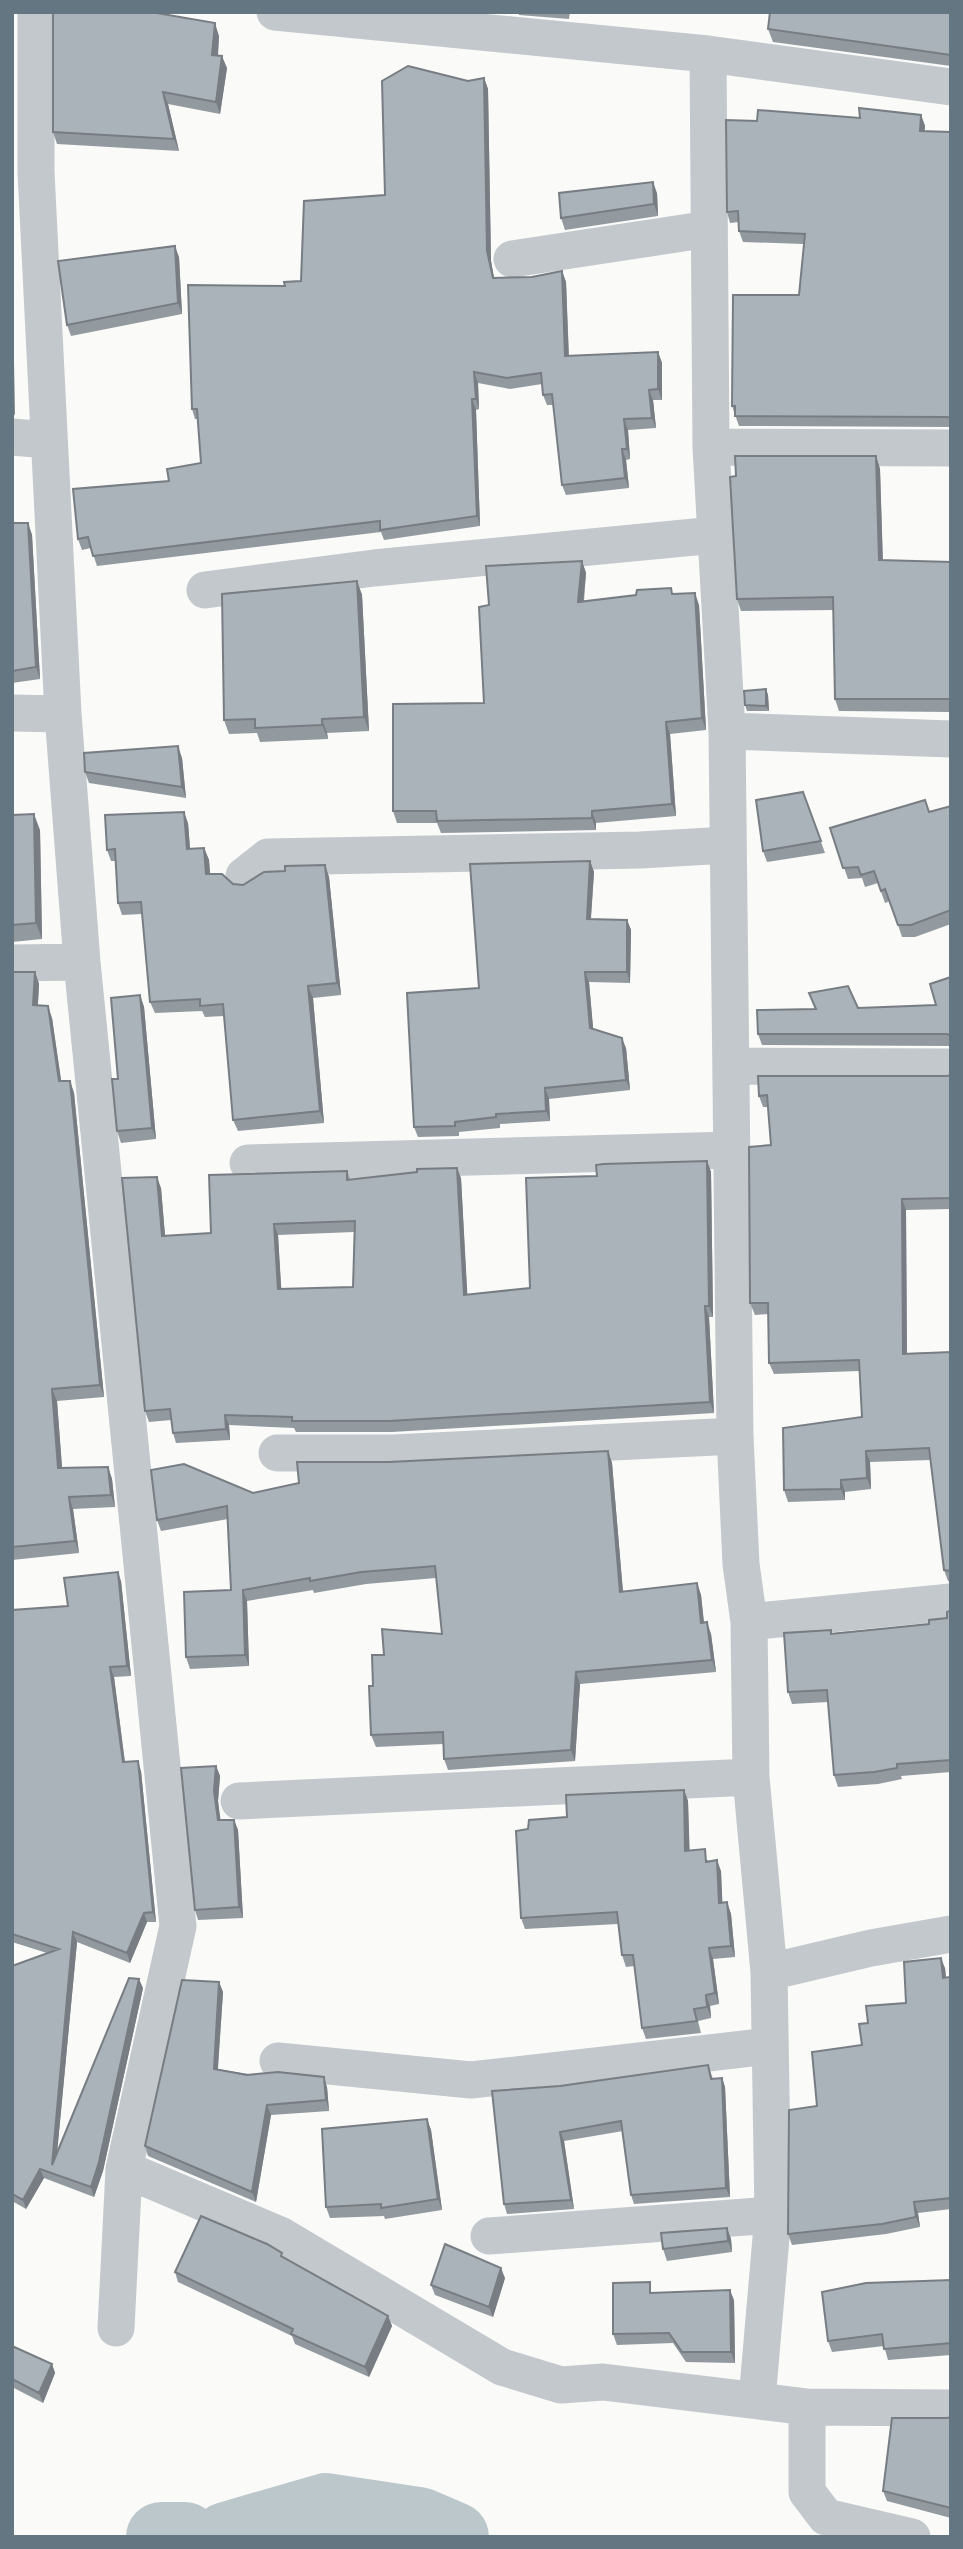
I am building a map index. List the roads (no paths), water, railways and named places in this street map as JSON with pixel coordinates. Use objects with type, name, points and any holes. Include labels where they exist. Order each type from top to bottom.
[{"type":"street","points":[[36,12],[24,171],[30,438],[63,714],[82,962],[178,1926],[124,2169],[116,2328]]},
{"type":"street","points":[[275,12],[708,54],[951,87]]},
{"type":"street","points":[[708,54],[711,447],[727,731],[734,1436],[741,1564],[749,1622],[751,1777],[769,1972],[773,2216],[757,2400]]},
{"type":"street","points":[[512,259],[709,229]]},
{"type":"street","points":[[711,447],[951,448]]},
{"type":"street","points":[[205,590],[374,568],[715,535]]},
{"type":"street","points":[[12,713],[63,714]]},
{"type":"street","points":[[727,731],[951,739]]},
{"type":"street","points":[[244,876],[268,857],[640,850],[729,845]]},
{"type":"street","points":[[12,963],[82,962]]},
{"type":"street","points":[[732,1066],[951,1067]]},
{"type":"street","points":[[248,1163],[731,1150]]},
{"type":"street","points":[[277,1453],[393,1452],[734,1436]]},
{"type":"street","points":[[749,1622],[951,1602]]},
{"type":"street","points":[[239,1801],[751,1777]]},
{"type":"street","points":[[769,1972],[872,1948],[951,1934]]},
{"type":"street","points":[[278,2062],[471,2080],[770,2046]]},
{"type":"street","points":[[124,2169],[280,2235],[502,2367],[561,2385],[603,2382],[807,2407],[951,2408]]},
{"type":"street","points":[[489,2236],[773,2216]]},
{"type":"street","points":[[807,2407],[807,2492],[826,2517],[912,2537]]},
{"type":"waterway","points":[[226,2537],[326,2508],[419,2522],[454,2537]]},
{"type":"waterway","points":[[161,2537],[185,2537]]}]
